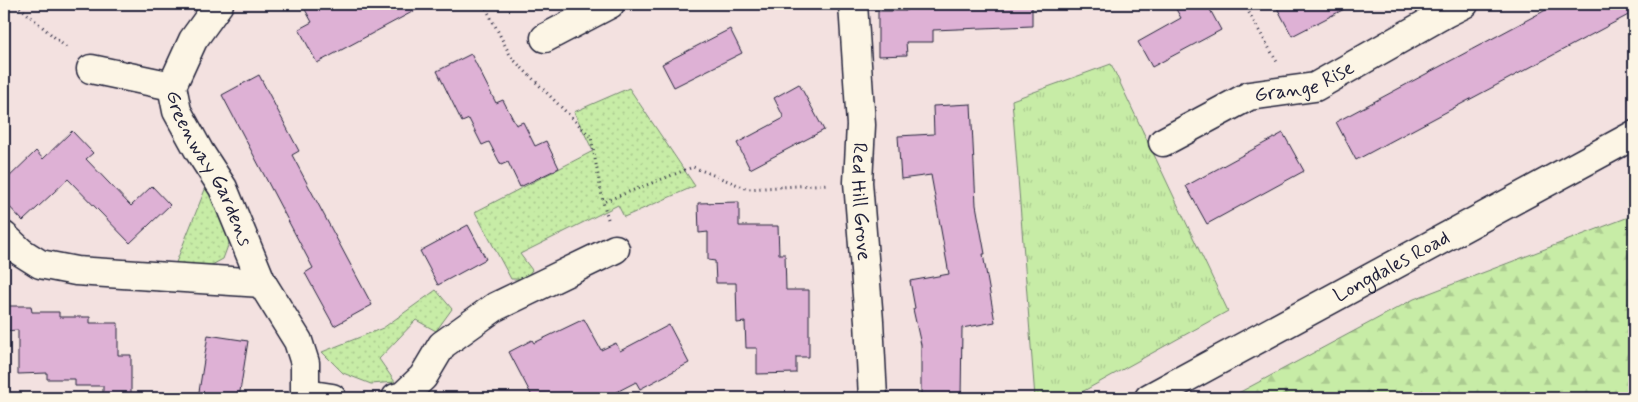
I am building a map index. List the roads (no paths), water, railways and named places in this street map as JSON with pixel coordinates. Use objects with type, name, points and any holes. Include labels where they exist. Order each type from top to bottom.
[{"type":"street","name":"Greenway Gardens","points":[[219,4],[193,40],[172,86],[176,110],[199,152],[223,188],[262,283],[298,341],[314,397]]},
{"type":"street","points":[[545,38],[610,4]]},
{"type":"street","name":"Red Hill Grove","points":[[853,4],[861,125],[858,182],[869,321],[872,398]]},
{"type":"street","name":"Grange Rise","points":[[1163,142],[1249,96],[1315,87],[1447,8]]},
{"type":"street","points":[[91,69],[172,86]]},
{"type":"street","name":"Longdales Road","points":[[1149,398],[1634,135]]},
{"type":"street","points":[[4,236],[21,252],[40,264],[67,269],[149,277],[262,283]]},
{"type":"street","points":[[396,398],[403,396],[423,377],[442,345],[495,307],[615,249]]}]
